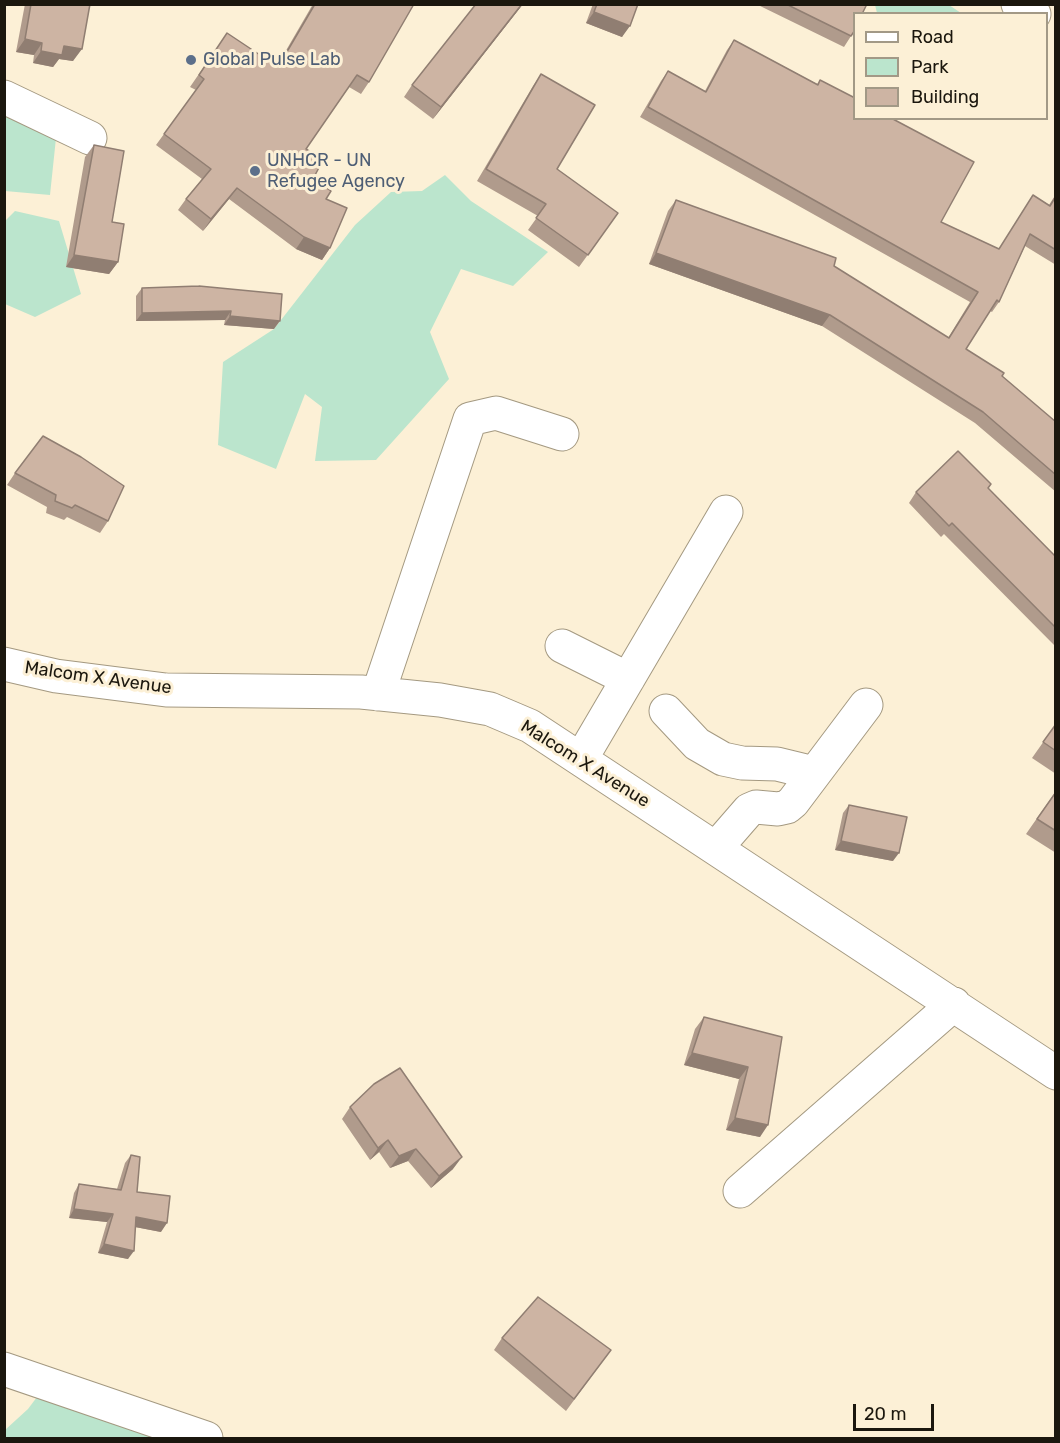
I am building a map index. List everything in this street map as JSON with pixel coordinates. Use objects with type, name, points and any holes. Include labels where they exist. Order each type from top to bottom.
[{"type":"street","points":[[1018,4],[1031,12]]},
{"type":"street","points":[[4,97],[90,138]]},
{"type":"street","points":[[378,694],[470,419],[496,413],[562,434]]},
{"type":"street","points":[[581,759],[726,512]]},
{"type":"street","points":[[562,646],[628,679]]},
{"type":"street","name":"Malcom X Avenue","points":[[4,664],[56,676],[166,690],[361,692],[440,700],[490,709],[530,726],[1056,1072]]},
{"type":"street","points":[[716,848],[749,810],[756,807],[778,809],[787,807],[866,705]]},
{"type":"street","points":[[666,711],[697,744],[723,759],[742,763],[777,764],[814,773]]},
{"type":"street","points":[[740,1191],[954,1004]]},
{"type":"street","points":[[4,1370],[206,1438]]},
{"type":"green space","points":[[875,5],[949,5],[960,12],[877,12]]},
{"type":"green space","points":[[4,105],[56,138],[50,195],[5,191]]},
{"type":"green space","points":[[445,175],[471,201],[548,252],[513,286],[461,269],[430,332],[449,379],[376,460],[315,461],[322,407],[305,394],[276,469],[218,445],[223,362],[274,329],[355,225],[391,192],[422,191]]},
{"type":"green space","points":[[15,211],[59,221],[81,294],[35,317],[5,304],[5,221]]},
{"type":"green space","points":[[125,1392],[160,1407],[193,1438],[5,1438],[5,1430],[28,1409],[40,1393],[73,1404]]},
{"type":"building","points":[[31,4],[90,4],[82,49],[64,46],[62,55],[41,51],[42,43],[25,39]]},
{"type":"building","points":[[315,4],[414,4],[369,82],[357,75],[306,149],[323,160],[313,179],[331,191],[326,199],[347,208],[330,248],[304,237],[237,188],[211,219],[186,199],[211,169],[164,134],[204,79],[199,75],[227,33],[278,67]]},
{"type":"building","points":[[476,4],[522,4],[441,107],[412,85]]},
{"type":"building","points":[[597,4],[638,4],[630,26],[594,12]]},
{"type":"building","points":[[786,4],[867,4],[863,12],[853,12],[851,36]]},
{"type":"building","points":[[734,40],[818,85],[820,80],[853,97],[853,120],[895,120],[974,162],[941,222],[999,249],[1033,195],[1050,206],[1056,196],[1056,250],[1030,234],[999,302],[997,300],[966,349],[1004,373],[1002,376],[1056,422],[1056,475],[983,412],[830,315],[656,253],[676,200],[836,258],[834,266],[949,338],[978,292],[648,107],[668,71],[706,92]]},
{"type":"building","points":[[541,74],[595,105],[557,169],[618,213],[588,255],[536,218],[546,204],[486,169]]},
{"type":"building","points":[[94,145],[124,151],[112,222],[124,224],[118,262],[74,255]]},
{"type":"building","points":[[199,286],[282,294],[280,321],[230,316],[231,311],[142,313],[142,288]]},
{"type":"building","points":[[43,436],[81,457],[124,486],[108,521],[75,505],[72,508],[55,501],[56,495],[15,473]]},
{"type":"building","points":[[958,451],[991,484],[988,488],[1056,557],[1056,628],[952,523],[949,526],[916,492]]},
{"type":"building","points":[[1056,724],[1056,751],[1043,742]]},
{"type":"building","points":[[1056,792],[1056,831],[1037,819]]},
{"type":"building","points":[[849,805],[907,817],[899,853],[841,841]]},
{"type":"building","points":[[704,1017],[782,1037],[768,1125],[735,1118],[748,1067],[692,1053]]},
{"type":"building","points":[[400,1068],[462,1157],[439,1176],[416,1149],[399,1156],[388,1140],[378,1148],[350,1107],[374,1084]]},
{"type":"building","points":[[131,1155],[140,1157],[137,1192],[170,1196],[167,1223],[136,1217],[134,1251],[104,1244],[113,1214],[74,1209],[79,1184],[121,1190]]},
{"type":"building","points":[[538,1297],[611,1350],[574,1399],[502,1338]]},
{"type":"place","name":"Global Pulse Lab","points":[[191,60]]},
{"type":"place","name":"UNHCR - UN Refugee Agency","points":[[255,171]]}]
